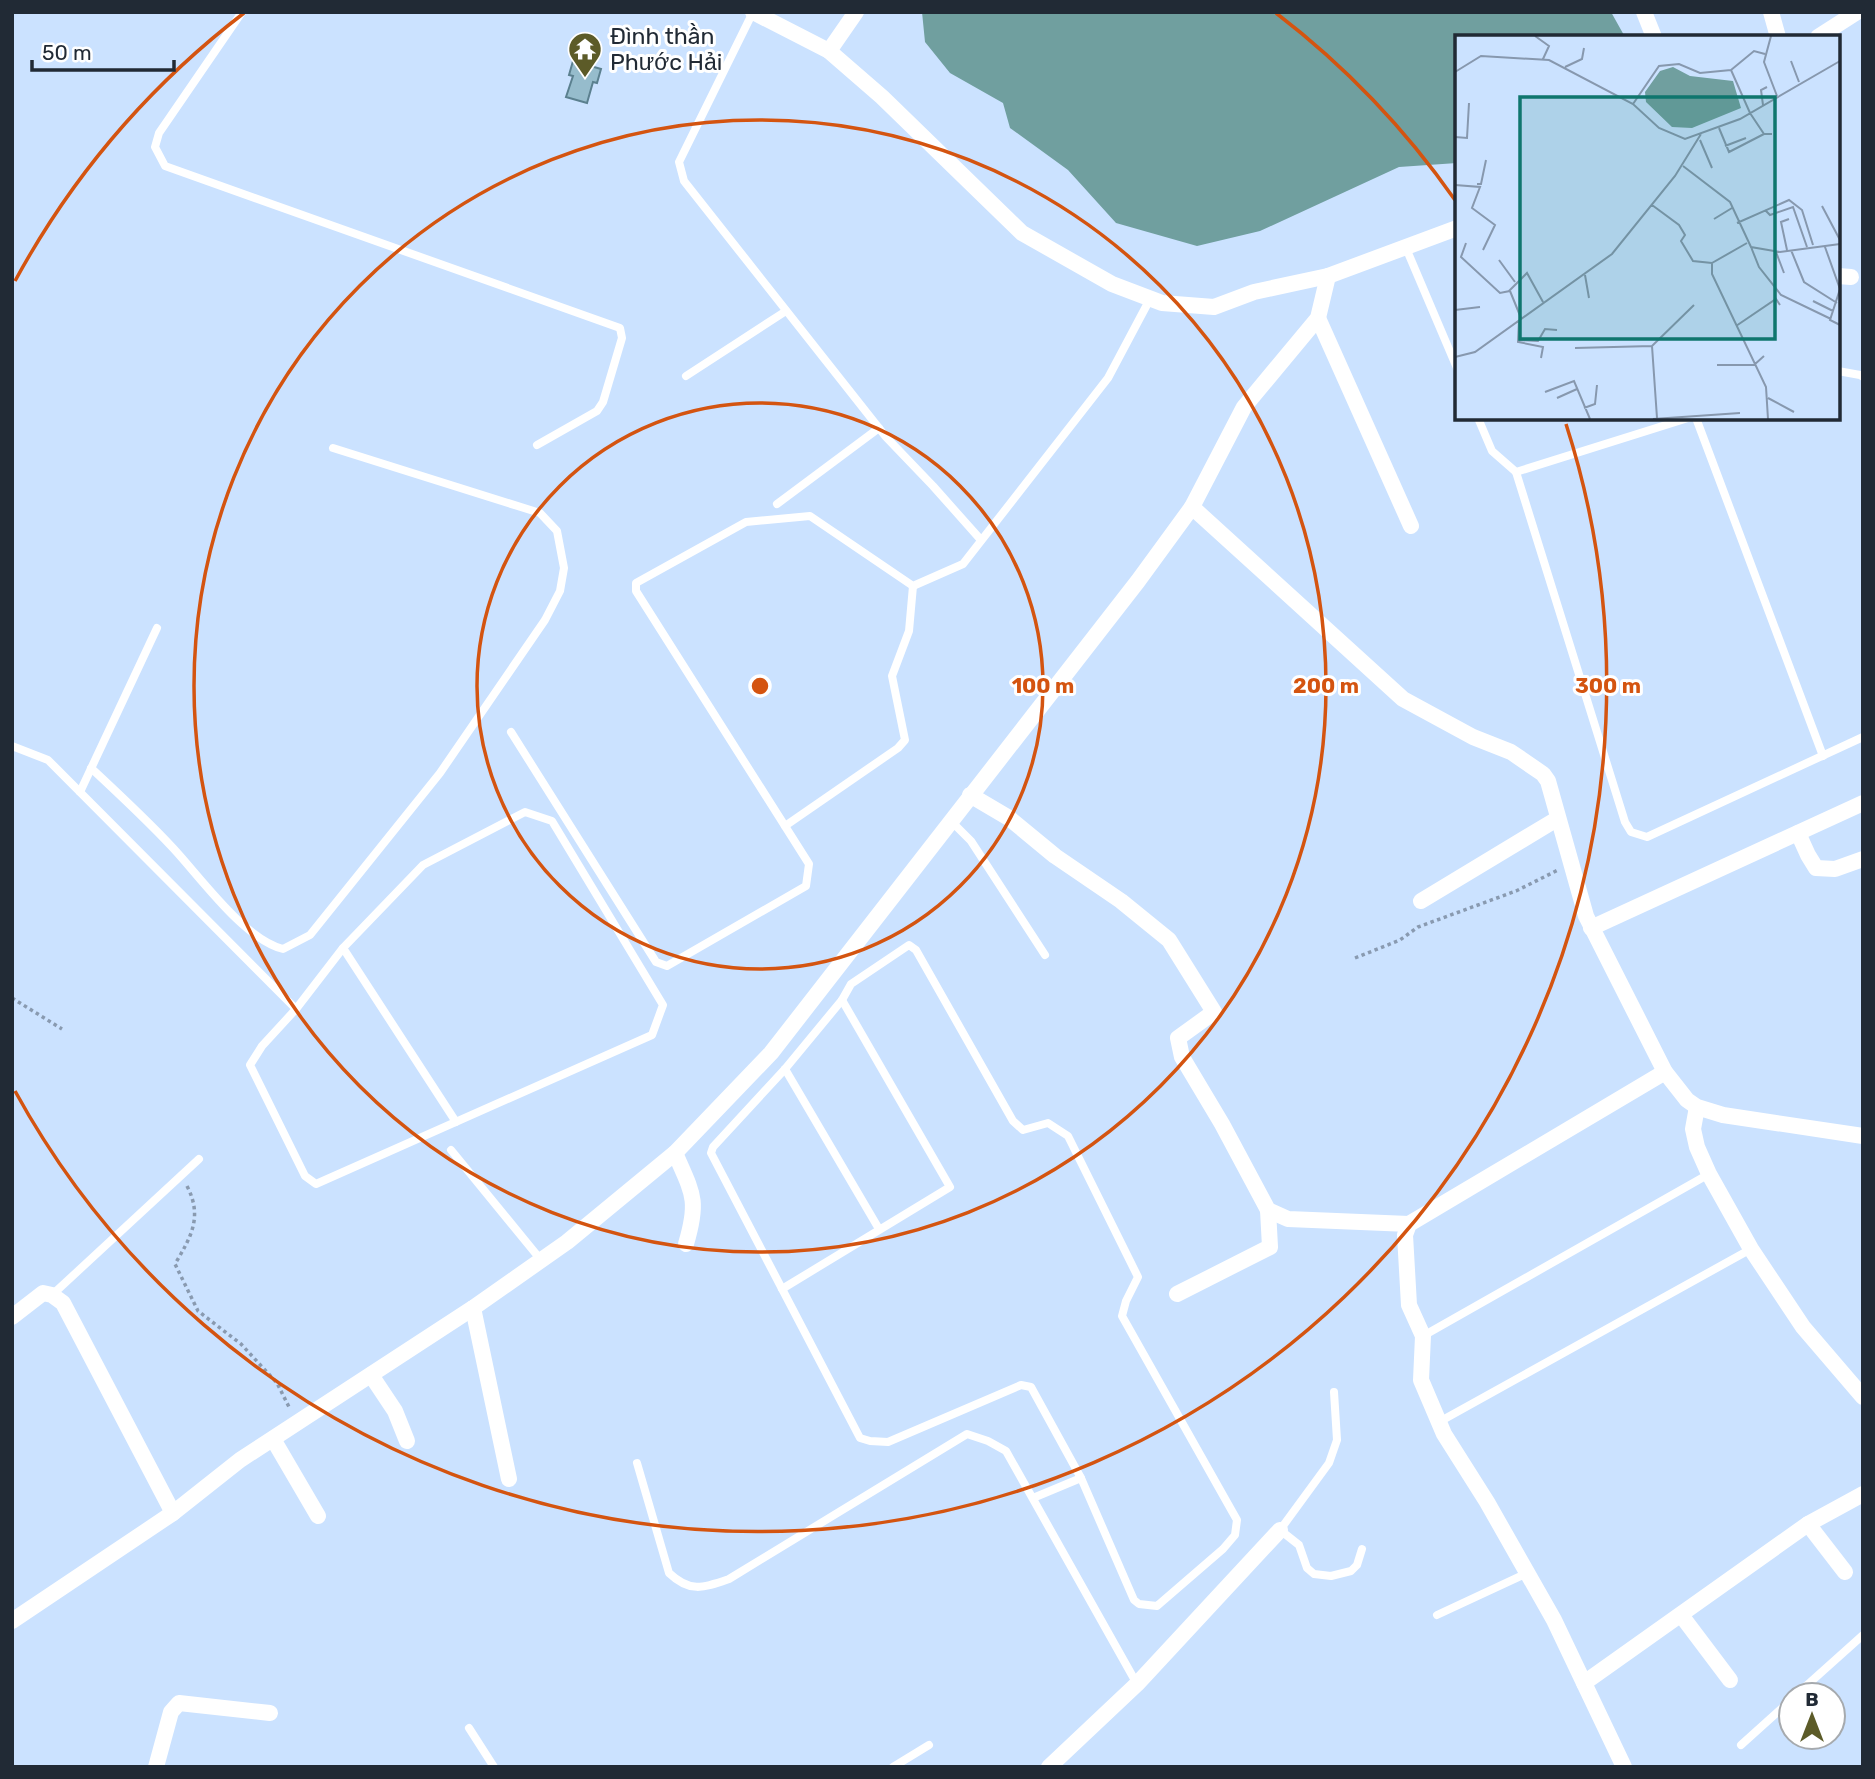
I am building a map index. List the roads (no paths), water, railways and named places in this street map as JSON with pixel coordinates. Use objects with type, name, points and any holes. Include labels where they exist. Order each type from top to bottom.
[{"type":"street","points":[[753,12],[829,51],[882,97],[1023,233],[1112,284],[1162,303],[1214,307],[1254,292],[1328,276],[1455,229]]},
{"type":"street","points":[[829,51],[856,12]]},
{"type":"street","points":[[1644,12],[1653,35]]},
{"type":"street","points":[[1771,12],[1777,35]]},
{"type":"street","points":[[1821,35],[1857,12]]},
{"type":"street","points":[[12,1621],[173,1513],[240,1460],[541,1261],[675,1153],[771,1053],[1138,581],[1192,507],[1244,407],[1318,318],[1328,276]]},
{"type":"street","points":[[1318,318],[1411,526]]},
{"type":"street","points":[[1192,507],[1403,699],[1473,737],[1511,752],[1543,774],[1548,781],[1579,899],[1591,928],[1665,1072],[1687,1100],[1697,1107],[1723,1115],[1863,1136]]},
{"type":"street","points":[[970,795],[1009,818],[1055,856],[1121,901],[1169,940],[1214,1012],[1178,1038],[1182,1057],[1268,1210],[1270,1247],[1177,1294]]},
{"type":"street","points":[[1591,928],[1863,803]]},
{"type":"street","points":[[1421,901],[1558,819]]},
{"type":"street","points":[[1798,833],[1816,868],[1835,869],[1863,859]]},
{"type":"street","points":[[1268,1210],[1288,1220],[1409,1224],[1665,1072]]},
{"type":"street","points":[[1697,1107],[1693,1129],[1697,1147],[1751,1249],[1803,1327],[1863,1397]]},
{"type":"street","points":[[675,1153],[695,1203],[694,1218],[686,1244]]},
{"type":"street","points":[[1409,1224],[1405,1235],[1409,1305],[1423,1336],[1420,1380],[1439,1422],[1554,1620],[1623,1767]]},
{"type":"street","points":[[12,1317],[43,1293],[52,1295],[63,1303],[173,1513]]},
{"type":"street","points":[[473,1308],[509,1479]]},
{"type":"street","points":[[371,1375],[396,1411],[407,1441]]},
{"type":"street","points":[[273,1439],[318,1516]]},
{"type":"street","points":[[1584,1683],[1808,1524],[1863,1494]]},
{"type":"street","points":[[1808,1524],[1844,1572]]},
{"type":"street","points":[[1049,1767],[1137,1684],[1280,1530]]},
{"type":"street","points":[[1681,1615],[1730,1680]]},
{"type":"street","points":[[156,1767],[171,1712],[179,1703],[270,1713]]},
{"type":"lane","points":[[242,12],[159,134],[155,147],[162,162],[165,166],[620,328],[622,338],[603,402],[597,411],[537,445]]},
{"type":"lane","points":[[753,12],[679,162],[684,181],[879,428],[981,540]]},
{"type":"lane","points":[[1406,248],[1455,363]]},
{"type":"lane","points":[[913,586],[962,564],[1108,378],[1150,299]]},
{"type":"lane","points":[[686,376],[786,311]]},
{"type":"lane","points":[[1840,371],[1863,377]]},
{"type":"lane","points":[[1479,420],[1492,451],[1516,472],[1625,822],[1631,832],[1647,837],[1863,737]]},
{"type":"lane","points":[[1516,472],[1682,420]]},
{"type":"lane","points":[[1697,420],[1823,756]]},
{"type":"lane","points":[[777,504],[879,428]]},
{"type":"lane","points":[[91,768],[172,847],[242,923],[269,945],[283,949],[310,935],[440,773],[545,620],[560,591],[564,568],[557,531],[540,513],[333,449]]},
{"type":"lane","points":[[511,732],[656,962],[667,966],[806,886],[809,863],[636,591],[636,583],[746,522],[810,516],[913,586]]},
{"type":"lane","points":[[785,826],[898,748],[905,740],[892,676],[909,631],[913,586]]},
{"type":"lane","points":[[80,792],[157,628]]},
{"type":"lane","points":[[12,746],[48,760],[296,1009]]},
{"type":"lane","points":[[525,812],[552,821],[663,1005],[652,1035],[316,1184],[305,1176],[250,1065],[262,1046],[296,1009],[343,948],[423,865],[525,812]]},
{"type":"lane","points":[[950,820],[971,841],[1045,956]]},
{"type":"lane","points":[[909,946],[916,950],[1013,1121],[1023,1130],[1048,1123],[1068,1136],[1138,1277],[1122,1316],[1237,1520],[1234,1535],[1223,1549],[1157,1606],[1139,1604],[1134,1600],[1081,1478],[1031,1387],[1021,1385],[888,1442],[870,1441],[860,1437],[711,1153],[713,1147],[785,1069],[842,1000],[851,984],[909,946]]},
{"type":"lane","points":[[343,948],[456,1122]]},
{"type":"lane","points":[[782,1289],[950,1187],[842,1000]]},
{"type":"lane","points":[[785,1069],[879,1229]]},
{"type":"lane","points":[[451,1150],[541,1261]]},
{"type":"lane","points":[[52,1295],[200,1159]]},
{"type":"lane","points":[[1423,1336],[1709,1174]]},
{"type":"lane","points":[[1439,1422],[1751,1249]]},
{"type":"lane","points":[[1334,1392],[1337,1440],[1329,1463],[1280,1530],[1299,1545],[1307,1568],[1314,1574],[1340,1575],[1351,1571],[1357,1565],[1362,1549]]},
{"type":"lane","points":[[637,1463],[669,1573],[680,1584],[696,1588],[729,1578],[967,1434],[1006,1451],[1137,1684]]},
{"type":"lane","points":[[1033,1498],[1081,1478]]},
{"type":"lane","points":[[1437,1615],[1527,1573]]},
{"type":"lane","points":[[1811,1681],[1863,1634]]},
{"type":"lane","points":[[1741,1745],[1777,1713]]},
{"type":"lane","points":[[469,1728],[494,1767]]},
{"type":"lane","points":[[894,1767],[929,1745]]},
{"type":"place","name":"Đình thần Phước Hải","points":[[585,79]]}]
